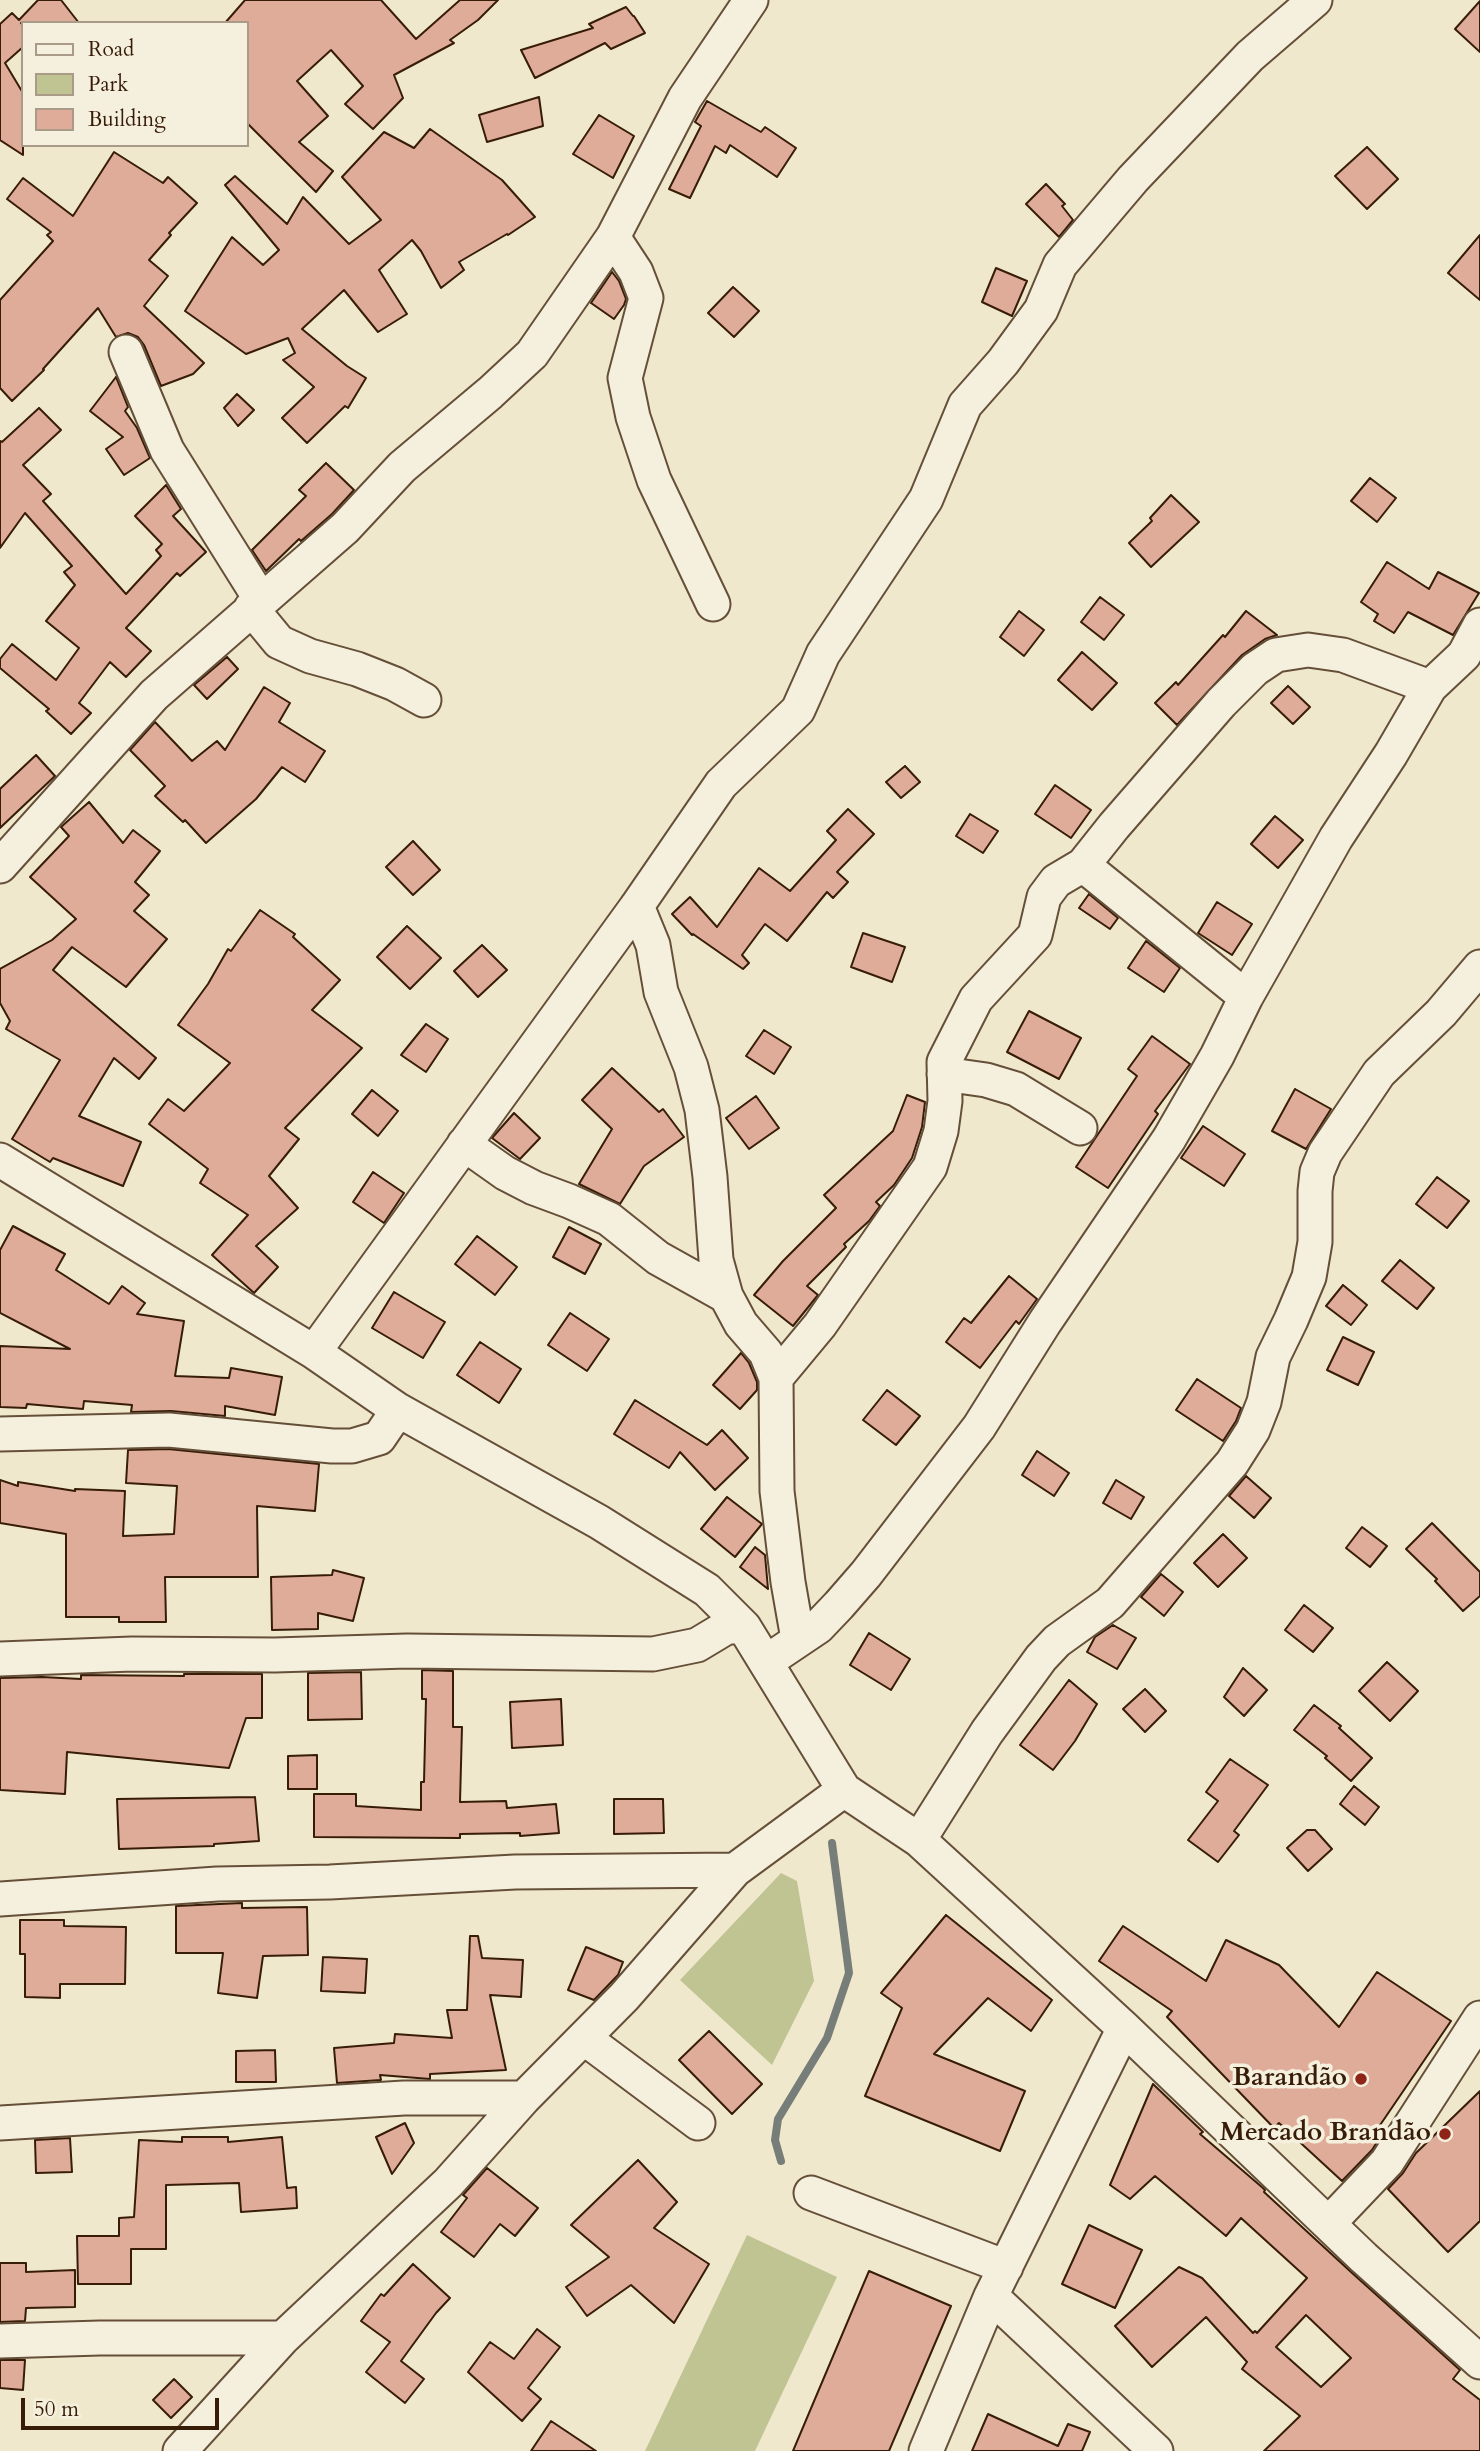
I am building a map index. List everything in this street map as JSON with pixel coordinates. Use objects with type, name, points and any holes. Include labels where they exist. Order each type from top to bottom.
[{"type":"street","points":[[0,866],[154,695],[345,528],[402,467],[532,354],[613,237],[685,98],[751,0]]},
{"type":"street","points":[[314,1352],[637,906],[721,784],[798,710],[823,654],[926,499],[965,405],[1003,362],[1041,310],[1060,265],[1133,178],[1241,66],[1315,0]]},
{"type":"street","points":[[613,237],[636,272],[646,298],[625,378],[633,417],[654,480],[713,604]]},
{"type":"street","points":[[126,352],[167,450],[279,642],[310,656],[357,669],[395,684],[424,700]]},
{"type":"street","points":[[766,1662],[818,1627],[866,1574],[979,1427],[1045,1322],[1169,1139],[1336,838],[1391,754],[1430,687],[1464,655],[1480,625]]},
{"type":"street","points":[[776,1377],[820,1325],[930,1167],[941,1131],[945,1101],[944,1062],[976,999],[1034,935],[1044,897],[1056,881],[1083,865],[1222,703],[1255,669],[1276,655],[1308,650],[1343,655],[1430,687]]},
{"type":"street","points":[[1083,865],[1246,997]]},
{"type":"street","points":[[637,906],[653,946],[662,992],[691,1067],[702,1110],[716,1260],[726,1296],[741,1324],[766,1353],[776,1377],[777,1491],[798,1639]]},
{"type":"street","points":[[919,1840],[987,1732],[1041,1658],[1057,1642],[1110,1602],[1232,1463],[1253,1430],[1264,1402],[1273,1357],[1292,1320],[1309,1277],[1315,1242],[1314,1191],[1317,1172],[1325,1153],[1380,1073],[1441,1013],[1480,967]]},
{"type":"street","points":[[944,1074],[986,1080],[1016,1089],[1080,1128]]},
{"type":"street","points":[[464,1144],[515,1178],[609,1219],[658,1258],[726,1296]]},
{"type":"street","points":[[1,1163],[314,1352],[390,1422],[621,1535],[707,1590],[766,1662],[844,1790],[919,1840],[1480,2362]]},
{"type":"street","points":[[0,1434],[169,1430],[352,1446],[390,1422]]},
{"type":"street","points":[[0,1659],[132,1654],[275,1655],[407,1651],[653,1654],[697,1645],[736,1627]]},
{"type":"street","points":[[180,2451],[283,2338],[448,2183],[524,2098],[624,1997],[735,1870],[844,1790]]},
{"type":"street","points":[[0,1899],[217,1884],[330,1882],[515,1872],[735,1870]]},
{"type":"street","points":[[1329,2223],[1387,2162],[1480,2018]]},
{"type":"street","points":[[926,2451],[991,2296],[1124,2028]]},
{"type":"street","points":[[584,2038],[698,2123]]},
{"type":"street","points":[[0,2123],[404,2098],[524,2098]]},
{"type":"street","points":[[811,2193],[1006,2267]]},
{"type":"street","points":[[991,2296],[1156,2451]]},
{"type":"street","points":[[0,2341],[283,2338]]},
{"type":"green space","points":[[781,1873],[797,1881],[814,1981],[772,2065],[680,1980]]},
{"type":"green space","points":[[747,2235],[837,2277],[755,2451],[645,2451]]},
{"type":"building","points":[[38,0],[61,0],[77,21],[21,21],[21,49],[5,63],[21,90],[23,155],[0,140],[0,24],[12,13],[19,20]]},
{"type":"building","points":[[245,0],[381,0],[416,39],[460,0],[498,0],[478,20],[450,40],[454,43],[394,75],[403,98],[373,129],[345,104],[363,86],[331,50],[297,81],[328,116],[299,142],[333,171],[316,192],[248,124],[248,21],[227,21]]},
{"type":"building","points":[[1480,1],[1480,52],[1455,29]]},
{"type":"building","points":[[626,7],[645,33],[611,49],[605,43],[535,78],[521,50],[593,28],[589,24]]},
{"type":"building","points":[[539,97],[543,126],[487,142],[479,115]]},
{"type":"building","points":[[707,101],[761,132],[765,127],[796,148],[777,177],[730,145],[726,153],[715,146],[690,198],[669,189],[701,126],[695,122]]},
{"type":"building","points":[[599,115],[634,136],[613,178],[573,154]]},
{"type":"building","points":[[430,129],[502,180],[535,217],[459,262],[464,270],[441,288],[412,240],[379,270],[407,314],[378,332],[344,290],[302,329],[366,378],[348,408],[345,406],[307,443],[282,418],[314,387],[283,360],[295,353],[288,338],[246,354],[185,311],[232,237],[263,265],[279,250],[225,185],[235,176],[287,224],[303,197],[349,244],[381,220],[342,177],[384,132],[414,148]]},
{"type":"building","points":[[1367,147],[1398,179],[1367,209],[1335,176]]},
{"type":"building","points":[[114,152],[163,183],[168,177],[197,203],[149,260],[168,276],[144,306],[204,363],[193,374],[161,386],[138,337],[128,333],[116,337],[98,308],[44,370],[12,401],[0,388],[0,300],[53,241],[47,235],[51,232],[7,199],[23,178],[73,216]]},
{"type":"building","points":[[1046,184],[1065,204],[1062,206],[1073,220],[1059,237],[1026,204]]},
{"type":"building","points":[[1480,235],[1480,300],[1448,273]]},
{"type":"building","points":[[996,268],[1027,281],[1012,316],[982,302]]},
{"type":"building","points":[[612,272],[626,299],[614,319],[591,303]]},
{"type":"building","points":[[733,287],[759,311],[734,337],[708,313]]},
{"type":"building","points":[[116,377],[128,407],[125,411],[137,428],[150,458],[124,475],[106,449],[123,437],[90,411]]},
{"type":"building","points":[[237,394],[254,410],[238,426],[224,408]]},
{"type":"building","points":[[39,408],[61,430],[23,465],[51,494],[43,501],[126,594],[161,556],[156,550],[162,544],[135,516],[166,485],[181,509],[173,516],[206,552],[180,576],[177,573],[126,628],[151,651],[126,677],[110,662],[79,703],[91,713],[71,734],[46,711],[49,709],[0,668],[0,659],[12,644],[56,680],[79,648],[46,621],[75,585],[64,572],[72,566],[25,513],[0,548],[0,441]]},
{"type":"building","points":[[326,463],[354,490],[332,514],[301,541],[299,539],[266,571],[252,550],[306,496],[299,490]]},
{"type":"building","points":[[1370,478],[1396,498],[1377,522],[1351,501]]},
{"type":"building","points":[[1171,495],[1199,522],[1151,567],[1129,543],[1152,521],[1150,518]]},
{"type":"building","points":[[1387,562],[1429,589],[1438,572],[1479,593],[1453,635],[1408,612],[1394,633],[1374,621],[1378,614],[1361,602]]},
{"type":"building","points":[[1100,597],[1124,615],[1104,640],[1081,622]]},
{"type":"building","points":[[1019,611],[1044,630],[1024,656],[1000,637]]},
{"type":"building","points":[[1246,611],[1277,635],[1265,639],[1242,655],[1177,725],[1155,703],[1176,682],[1178,685],[1223,635],[1225,637]]},
{"type":"building","points":[[1082,652],[1117,683],[1092,710],[1058,680]]},
{"type":"building","points":[[227,657],[238,669],[207,699],[194,685]]},
{"type":"building","points":[[1288,686],[1310,707],[1293,724],[1271,703]]},
{"type":"building","points":[[264,687],[290,703],[279,722],[325,751],[305,782],[282,767],[256,799],[206,843],[185,820],[183,822],[155,796],[165,786],[130,750],[155,722],[192,761],[217,741],[225,750]]},
{"type":"building","points":[[36,755],[55,776],[0,828],[0,789]]},
{"type":"building","points":[[905,766],[920,782],[901,798],[886,782]]},
{"type":"building","points":[[1055,785],[1091,810],[1071,838],[1035,814]]},
{"type":"building","points":[[89,802],[123,843],[133,830],[160,851],[135,882],[149,895],[134,911],[167,939],[126,987],[72,947],[53,970],[156,1058],[139,1079],[114,1058],[79,1116],[141,1142],[123,1186],[53,1158],[50,1162],[12,1139],[60,1060],[6,1029],[10,1021],[0,1003],[0,969],[52,940],[76,919],[30,877],[69,836],[61,827]]},
{"type":"building","points":[[848,809],[874,834],[837,872],[848,882],[833,898],[827,892],[787,941],[765,924],[742,955],[749,963],[743,969],[692,935],[672,914],[690,897],[717,927],[759,868],[790,891],[836,840],[827,831]]},
{"type":"building","points":[[970,814],[998,831],[983,853],[956,836]]},
{"type":"building","points":[[1275,816],[1303,840],[1278,868],[1251,844]]},
{"type":"building","points":[[413,841],[440,870],[413,895],[386,867]]},
{"type":"building","points":[[1089,894],[1118,918],[1110,929],[1079,908]]},
{"type":"building","points":[[1217,902],[1252,924],[1232,955],[1198,933]]},
{"type":"building","points":[[260,910],[295,934],[293,937],[340,980],[312,1010],[362,1048],[285,1128],[299,1139],[269,1176],[298,1208],[256,1246],[278,1267],[254,1293],[212,1255],[248,1215],[200,1183],[208,1169],[149,1124],[168,1099],[184,1111],[230,1063],[178,1025],[208,984],[228,949],[231,951]]},
{"type":"building","points":[[407,926],[441,958],[410,989],[377,957]]},
{"type":"building","points":[[863,933],[905,947],[892,982],[851,967]]},
{"type":"building","points":[[1146,941],[1180,968],[1164,992],[1128,968]]},
{"type":"building","points":[[482,945],[507,970],[478,997],[454,971]]},
{"type":"building","points":[[1029,1011],[1081,1038],[1059,1079],[1007,1052]]},
{"type":"building","points":[[426,1024],[448,1039],[426,1072],[401,1055]]},
{"type":"building","points":[[764,1030],[791,1047],[774,1074],[746,1056]]},
{"type":"building","points":[[1152,1036],[1190,1064],[1155,1111],[1158,1114],[1108,1188],[1076,1167],[1137,1076],[1128,1069]]},
{"type":"building","points":[[612,1068],[659,1112],[663,1109],[684,1137],[644,1166],[620,1204],[579,1184],[612,1129],[582,1100]]},
{"type":"building","points":[[1295,1089],[1331,1109],[1306,1149],[1272,1131]]},
{"type":"building","points":[[372,1090],[398,1111],[378,1136],[352,1114]]},
{"type":"building","points":[[907,1095],[925,1102],[922,1127],[912,1158],[894,1185],[876,1202],[880,1206],[869,1221],[844,1244],[846,1247],[807,1286],[818,1295],[793,1326],[754,1295],[783,1261],[836,1208],[824,1195],[893,1131]]},
{"type":"building","points":[[756,1096],[779,1128],[749,1149],[726,1118]]},
{"type":"building","points":[[514,1113],[540,1138],[520,1159],[492,1138]]},
{"type":"building","points":[[1203,1126],[1245,1154],[1224,1186],[1181,1158]]},
{"type":"building","points":[[373,1172],[404,1193],[384,1223],[353,1202]]},
{"type":"building","points":[[1437,1177],[1469,1201],[1447,1228],[1416,1204]]},
{"type":"building","points":[[13,1226],[65,1254],[56,1270],[109,1304],[122,1286],[145,1303],[137,1314],[184,1321],[175,1376],[229,1378],[231,1368],[282,1377],[275,1415],[225,1406],[225,1416],[171,1411],[131,1412],[132,1405],[84,1401],[83,1409],[27,1404],[26,1408],[0,1407],[0,1346],[70,1349],[0,1313],[0,1250]]},
{"type":"building","points":[[569,1227],[601,1244],[585,1274],[553,1257]]},
{"type":"building","points":[[477,1236],[517,1267],[495,1295],[455,1264]]},
{"type":"building","points":[[1400,1260],[1434,1288],[1417,1309],[1382,1281]]},
{"type":"building","points":[[1009,1276],[1037,1299],[1019,1324],[1016,1321],[980,1368],[946,1342],[964,1318],[971,1323]]},
{"type":"building","points":[[1343,1285],[1367,1305],[1351,1325],[1326,1306]]},
{"type":"building","points":[[394,1292],[445,1322],[423,1358],[372,1328]]},
{"type":"building","points":[[570,1313],[609,1339],[587,1371],[548,1345]]},
{"type":"building","points":[[1343,1337],[1374,1352],[1358,1385],[1327,1370]]},
{"type":"building","points":[[480,1342],[521,1369],[499,1403],[457,1375]]},
{"type":"building","points":[[741,1353],[749,1363],[757,1382],[757,1390],[740,1409],[713,1385]]},
{"type":"building","points":[[1197,1379],[1241,1408],[1223,1441],[1176,1410]]},
{"type":"building","points":[[887,1390],[920,1416],[896,1445],[863,1420]]},
{"type":"building","points":[[635,1400],[707,1445],[722,1430],[748,1458],[715,1490],[680,1452],[669,1468],[614,1434]]},
{"type":"building","points":[[168,1449],[319,1464],[315,1511],[257,1506],[258,1577],[165,1577],[166,1622],[119,1622],[119,1617],[66,1617],[66,1534],[0,1523],[0,1480],[18,1486],[18,1482],[75,1491],[125,1491],[123,1536],[174,1534],[177,1486],[126,1483],[128,1450]]},
{"type":"building","points":[[1037,1451],[1069,1473],[1054,1496],[1022,1475]]},
{"type":"building","points":[[1246,1476],[1271,1498],[1254,1518],[1229,1496]]},
{"type":"building","points":[[1116,1480],[1144,1497],[1131,1519],[1103,1503]]},
{"type":"building","points":[[727,1497],[762,1524],[735,1557],[701,1529]]},
{"type":"building","points":[[1432,1523],[1480,1572],[1480,1596],[1463,1611],[1435,1581],[1437,1579],[1406,1549]]},
{"type":"building","points":[[1362,1527],[1387,1546],[1370,1567],[1346,1548]]},
{"type":"building","points":[[1223,1534],[1247,1558],[1218,1587],[1194,1563]]},
{"type":"building","points":[[755,1547],[765,1555],[768,1589],[740,1567]]},
{"type":"building","points":[[333,1570],[364,1578],[353,1621],[318,1613],[318,1629],[272,1630],[271,1577],[332,1575]]},
{"type":"building","points":[[1161,1574],[1183,1592],[1164,1616],[1141,1597]]},
{"type":"building","points":[[1304,1605],[1333,1628],[1313,1652],[1285,1630]]},
{"type":"building","points":[[1113,1625],[1136,1638],[1117,1669],[1087,1652],[1095,1637]]},
{"type":"building","points":[[869,1633],[910,1659],[891,1690],[850,1665]]},
{"type":"building","points":[[1387,1662],[1418,1691],[1390,1721],[1359,1691]]},
{"type":"building","points":[[1243,1668],[1267,1690],[1244,1716],[1224,1697]]},
{"type":"building","points":[[422,1670],[453,1671],[453,1727],[462,1727],[460,1802],[506,1801],[507,1808],[556,1804],[559,1833],[520,1836],[520,1833],[460,1834],[460,1838],[314,1837],[314,1794],[356,1794],[356,1806],[421,1810],[426,1699],[422,1699]]},
{"type":"building","points":[[361,1672],[362,1719],[308,1720],[308,1673]]},
{"type":"building","points":[[262,1674],[262,1718],[246,1718],[229,1768],[67,1752],[65,1794],[0,1790],[0,1678],[81,1679],[81,1675]]},
{"type":"building","points":[[1069,1680],[1097,1704],[1075,1741],[1053,1770],[1020,1745]]},
{"type":"building","points":[[1145,1689],[1166,1711],[1145,1732],[1123,1709]]},
{"type":"building","points":[[561,1699],[563,1745],[512,1748],[510,1702]]},
{"type":"building","points":[[1314,1705],[1341,1726],[1339,1728],[1372,1758],[1351,1781],[1325,1758],[1327,1756],[1294,1730]]},
{"type":"building","points":[[317,1755],[317,1789],[288,1789],[288,1756]]},
{"type":"building","points":[[1230,1759],[1268,1785],[1234,1831],[1239,1835],[1218,1862],[1188,1840],[1218,1801],[1206,1792]]},
{"type":"building","points":[[1354,1786],[1379,1807],[1365,1825],[1340,1804]]},
{"type":"building","points":[[255,1797],[259,1841],[214,1846],[119,1849],[117,1799]]},
{"type":"building","points":[[614,1799],[663,1799],[664,1833],[614,1834]]},
{"type":"building","points":[[1307,1830],[1315,1830],[1332,1849],[1308,1871],[1287,1848]]},
{"type":"building","points":[[242,1903],[242,1908],[307,1907],[308,1955],[263,1956],[257,1998],[218,1993],[223,1953],[176,1953],[176,1906]]},
{"type":"building","points":[[946,1915],[1052,2000],[1031,2031],[988,1998],[934,2054],[1025,2091],[1000,2151],[865,2096],[902,2008],[881,1993]]},
{"type":"building","points":[[20,1920],[64,1920],[64,1926],[126,1927],[125,1984],[60,1984],[60,1998],[25,1997],[25,1954],[20,1954]]},
{"type":"building","points":[[1123,1926],[1206,1981],[1226,1940],[1279,1965],[1339,2027],[1377,1972],[1451,2021],[1376,2131],[1381,2136],[1372,2150],[1342,2181],[1279,2123],[1274,2128],[1167,2017],[1172,2011],[1099,1961]]},
{"type":"building","points":[[470,1936],[478,1936],[482,1958],[523,1960],[521,1997],[490,1995],[506,2070],[430,2074],[430,2079],[380,2075],[381,2080],[337,2083],[334,2048],[394,2043],[395,2034],[452,2038],[447,2010],[467,2010]]},
{"type":"building","points":[[586,1947],[623,1962],[618,1975],[594,2000],[568,1990]]},
{"type":"building","points":[[323,1957],[367,1959],[365,1993],[321,1991]]},
{"type":"building","points":[[709,2031],[762,2084],[732,2114],[679,2060]]},
{"type":"building","points":[[275,2050],[276,2082],[236,2082],[236,2051]]},
{"type":"building","points":[[1153,2084],[1203,2132],[1200,2134],[1263,2188],[1264,2192],[1460,2370],[1453,2379],[1480,2400],[1480,2451],[1264,2451],[1300,2416],[1242,2369],[1247,2362],[1206,2317],[1152,2367],[1115,2326],[1179,2267],[1202,2278],[1253,2333],[1257,2333],[1307,2278],[1241,2218],[1226,2236],[1155,2176],[1130,2199],[1110,2185]],"holes":[[[1306,2315],[1351,2358],[1321,2387],[1276,2347]]]},
{"type":"building","points":[[1480,2091],[1480,2221],[1448,2252],[1388,2189],[1416,2153]]},
{"type":"building","points":[[405,2123],[414,2143],[392,2174],[376,2137]]},
{"type":"building","points":[[182,2137],[228,2137],[228,2142],[282,2137],[287,2188],[296,2187],[297,2208],[241,2212],[239,2183],[166,2185],[166,2249],[131,2249],[131,2284],[78,2284],[77,2236],[119,2236],[119,2218],[134,2217],[139,2140],[182,2142]]},
{"type":"building","points":[[70,2138],[72,2172],[36,2173],[35,2140]]},
{"type":"building","points":[[638,2160],[677,2202],[654,2228],[709,2264],[674,2323],[631,2285],[587,2316],[566,2287],[609,2257],[571,2225]]},
{"type":"building","points":[[487,2168],[538,2208],[515,2236],[500,2224],[474,2257],[441,2232],[467,2198],[463,2195]]},
{"type":"building","points":[[1089,2225],[1142,2250],[1115,2308],[1062,2284]]},
{"type":"building","points":[[0,2263],[26,2263],[26,2272],[75,2270],[75,2307],[26,2308],[25,2321],[0,2322]]},
{"type":"building","points":[[413,2264],[450,2298],[401,2361],[424,2379],[405,2403],[366,2372],[390,2342],[361,2321],[381,2294],[384,2296]]},
{"type":"building","points":[[869,2271],[951,2306],[889,2451],[793,2451]]},
{"type":"building","points":[[537,2329],[560,2347],[528,2388],[541,2399],[522,2421],[468,2372],[490,2342],[514,2359]]},
{"type":"building","points":[[0,2360],[25,2360],[23,2390],[0,2388]]},
{"type":"building","points":[[174,2379],[192,2397],[171,2418],[153,2400]]},
{"type":"building","points":[[988,2414],[1058,2446],[1068,2424],[1090,2432],[1082,2451],[972,2451]]},
{"type":"building","points":[[551,2421],[596,2451],[531,2451]]},
{"type":"waterway","points":[[781,2161],[775,2140],[778,2119],[827,2038],[849,1973],[832,1843]]},
{"type":"place","name":"Barandão","points":[[1361,2079]]},
{"type":"place","name":"Mercado Brandão","points":[[1445,2134]]}]
